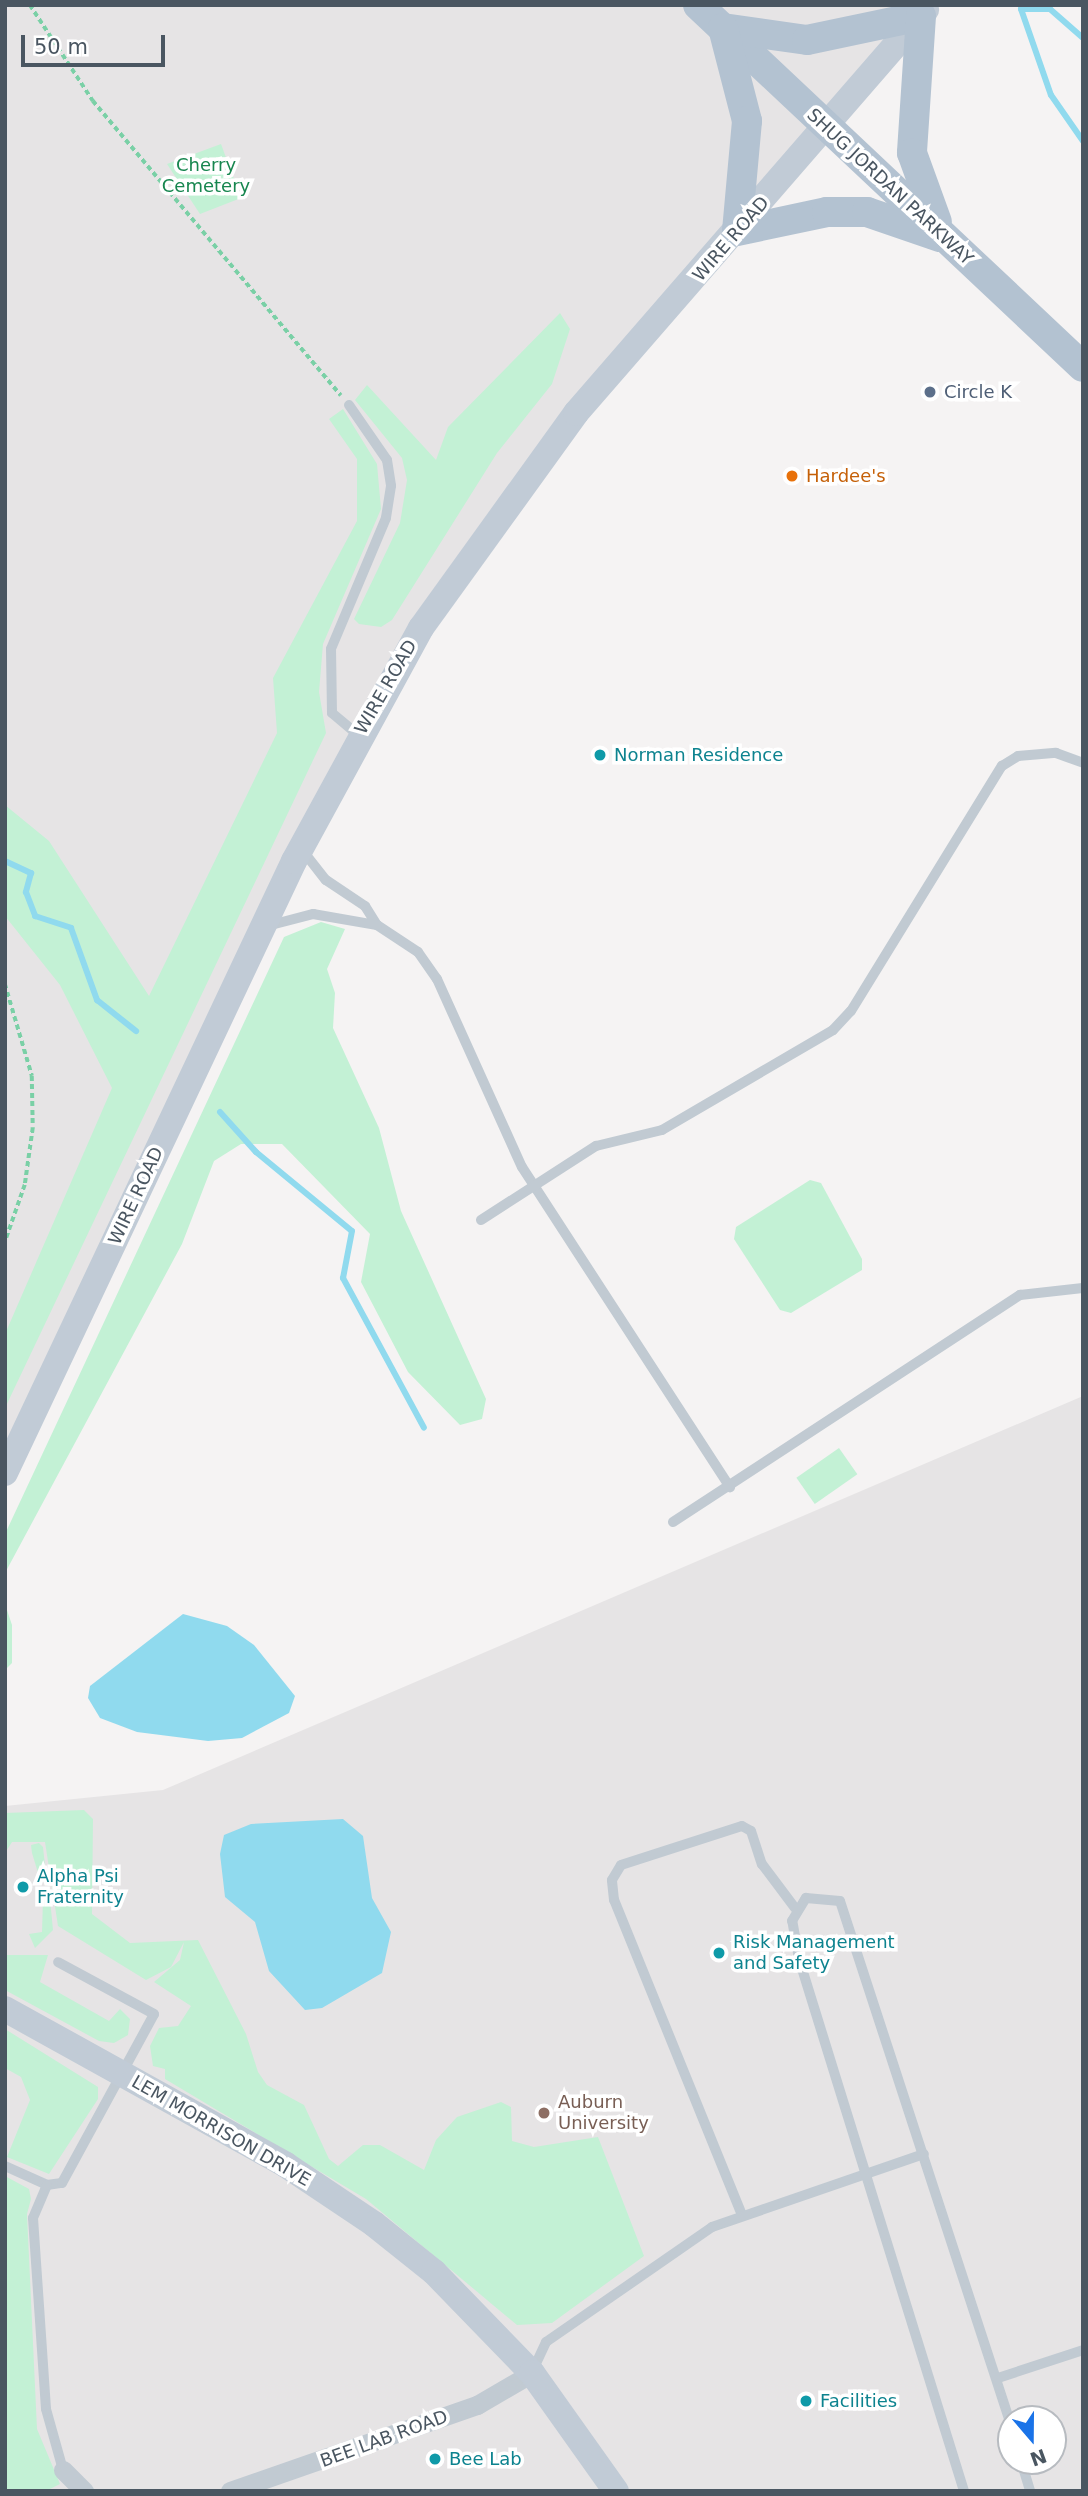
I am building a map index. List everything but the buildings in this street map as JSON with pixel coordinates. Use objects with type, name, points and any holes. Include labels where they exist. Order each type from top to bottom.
[{"type":"main road","name":"SHUG JORDAN PARKWAY","points":[[698,5],[1083,367]]},
{"type":"main road","points":[[925,11],[912,153],[928,210],[948,239],[867,212],[827,212],[737,231],[747,121],[723,28],[807,40],[925,11]]},
{"type":"street","name":"WIRE ROAD","points":[[5,1473],[300,848],[358,735],[496,518],[576,413],[828,130],[925,11]]},
{"type":"street","name":"LEM MORRISON DRIVE","points":[[5,2009],[286,2165],[374,2224],[434,2272],[532,2374],[616,2491]]},
{"type":"street","name":"BEE LAB ROAD","points":[[230,2491],[477,2405],[532,2374]]},
{"type":"street","points":[[63,2470],[84,2491]]},
{"type":"lane","points":[[349,405],[387,460],[391,486],[386,518],[331,649],[332,713],[358,735]]},
{"type":"lane","points":[[481,1220],[596,1146],[662,1130],[833,1030],[851,1011],[1002,766],[1018,757],[1056,752],[1083,763]]},
{"type":"lane","points":[[300,848],[326,880],[365,906],[377,926]]},
{"type":"lane","points":[[263,927],[313,914],[377,926],[418,952],[437,979],[503,1130],[536,1186],[730,1487]]},
{"type":"lane","points":[[673,1522],[1020,1295],[1083,1288]]},
{"type":"lane","points":[[742,2215],[619,1912],[612,1880],[621,1865],[742,1826],[751,1831],[762,1864],[795,1908],[799,1959],[964,2491]]},
{"type":"lane","points":[[795,1908],[817,1896],[840,1901],[1005,2405]]},
{"type":"lane","points":[[5,2166],[47,2185],[62,2183],[153,2014],[58,1962]]},
{"type":"lane","points":[[532,2374],[546,2342],[712,2227],[924,2154]]},
{"type":"lane","points":[[47,2185],[33,2218],[46,2409],[63,2470]]},
{"type":"lane","points":[[998,2378],[1083,2350]]},
{"type":"path","points":[[30,5],[93,101],[349,405]]},
{"type":"path","points":[[5,984],[32,1076],[33,1128],[25,1185],[5,1242]]},
{"type":"shaded area","points":[[5,5],[929,5],[737,231],[421,628],[5,1473]]},
{"type":"shaded area","name":"Auburn University","points":[[1083,1396],[1083,2491],[5,2491],[5,1806],[163,1790]]},
{"type":"green space","name":"Cherry Cemetery","points":[[221,144],[241,198],[200,214],[167,164]]},
{"type":"green space","points":[[560,313],[570,329],[552,384],[497,453],[392,620],[381,627],[359,624],[354,619],[400,523],[407,480],[402,458],[355,400],[367,385],[436,460],[448,427]]},
{"type":"green space","points":[[343,409],[377,464],[381,509],[323,644],[319,692],[326,733],[5,1408],[5,1334],[112,1088],[60,985],[5,916],[5,805],[49,841],[149,996],[277,733],[273,678],[357,521],[357,459],[329,419]]},
{"type":"green space","points":[[321,922],[345,929],[327,969],[335,993],[333,1028],[379,1128],[401,1211],[486,1399],[482,1419],[460,1425],[408,1372],[361,1282],[370,1234],[282,1144],[241,1144],[214,1161],[182,1244],[5,1573],[5,1534],[284,937]]},
{"type":"green space","points":[[810,1180],[821,1183],[862,1259],[862,1270],[791,1313],[780,1310],[734,1239],[736,1227]]},
{"type":"green space","points":[[839,1448],[857,1474],[815,1504],[796,1478]]},
{"type":"green space","points":[[5,1604],[12,1625],[12,1663],[5,1670]]},
{"type":"green space","points":[[84,1810],[93,1819],[92,1914],[130,1943],[198,1940],[246,2034],[258,2072],[267,2085],[304,2105],[329,2159],[338,2166],[363,2145],[380,2145],[424,2170],[436,2140],[457,2117],[501,2102],[511,2107],[512,2141],[534,2147],[598,2137],[644,2256],[552,2323],[517,2325],[366,2199],[165,2079],[165,2069],[153,2066],[150,2046],[159,2028],[178,2026],[191,2006],[154,1982],[180,1960],[184,1942],[171,1967],[146,1980],[58,1926],[45,1842],[12,1842],[5,1853],[5,1813]]},
{"type":"green space","points":[[39,1843],[43,1847],[46,1875],[39,1876],[31,1845]]},
{"type":"green space","points":[[43,1899],[50,1899],[53,1930],[35,1948],[29,1934],[42,1932]]},
{"type":"green space","points":[[5,1955],[48,1955],[40,1982],[109,2021],[120,2009],[130,2019],[128,2035],[114,2043],[99,2041],[5,1990]]},
{"type":"green space","points":[[5,2029],[98,2087],[98,2099],[49,2174],[7,2157],[30,2100],[21,2077],[5,2068]]},
{"type":"green space","points":[[5,2176],[29,2189],[31,2199],[27,2214],[37,2429],[60,2484],[46,2491],[5,2491]]},
{"type":"water","points":[[183,1614],[227,1626],[254,1645],[295,1696],[289,1713],[242,1738],[208,1741],[137,1732],[100,1718],[88,1698],[90,1686]]},
{"type":"water","points":[[343,1819],[363,1836],[372,1898],[391,1932],[382,1973],[322,2008],[305,2010],[269,1971],[255,1922],[225,1897],[220,1854],[224,1835],[251,1824]]},
{"type":"waterway","points":[[1083,38],[1050,9],[1021,9],[1051,95],[1083,141]]},
{"type":"waterway","points":[[5,861],[31,873],[26,892],[35,916],[71,928],[97,1000],[136,1031]]},
{"type":"waterway","points":[[220,1112],[256,1152],[352,1231],[343,1278],[424,1428]]},
{"type":"place","name":"Circle K","points":[[930,392]]},
{"type":"place","name":"Hardee's","points":[[792,476]]},
{"type":"place","name":"Norman Residence","points":[[600,755]]},
{"type":"place","name":"Alpha Psi Fraternity","points":[[23,1887]]},
{"type":"place","name":"Risk Management and Safety","points":[[719,1953]]},
{"type":"place","name":"Auburn University","points":[[544,2113]]},
{"type":"place","name":"Facilities","points":[[806,2401]]},
{"type":"place","name":"Bee Lab","points":[[435,2459]]}]
